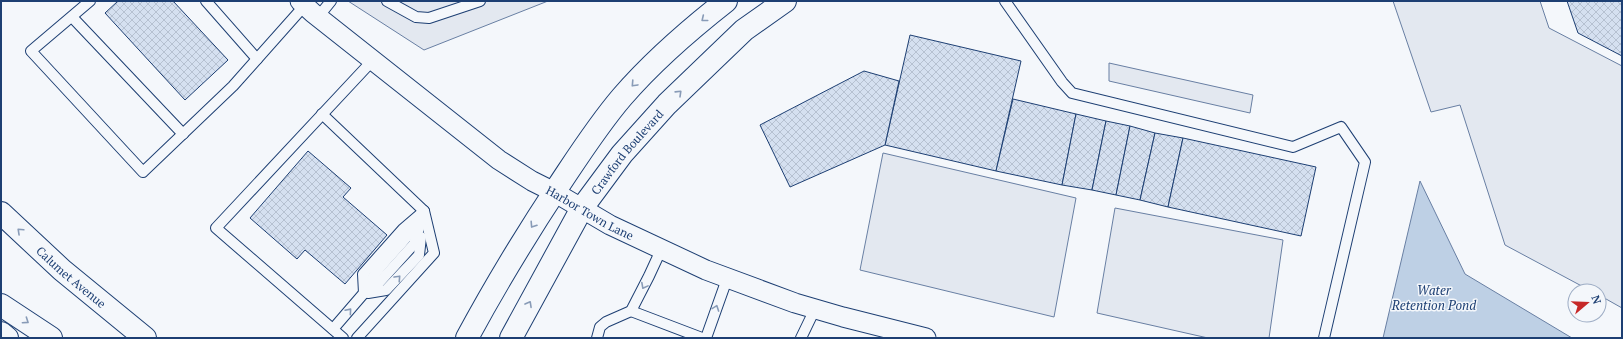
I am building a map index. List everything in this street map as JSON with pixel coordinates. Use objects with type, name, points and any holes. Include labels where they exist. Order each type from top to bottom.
[{"type":"street","points":[[466,338],[510,262],[554,192],[594,133],[623,96],[681,37],[726,1]]},
{"type":"street","name":"Crawford Boulevard","points":[[511,338],[582,208],[622,154],[667,104],[744,30],[785,1]]},
{"type":"street","name":"Harbor Town Lane","points":[[308,8],[499,160],[532,181],[554,192],[610,225],[661,250],[727,279],[815,309],[926,338]]},
{"type":"street","name":"Calumet Avenue","points":[[1,213],[62,270],[145,338]]},
{"type":"street","points":[[1,305],[51,338]]},
{"type":"street","points":[[1,333],[7,338]]},
{"type":"lane","points":[[90,1],[31,52],[143,172],[233,86],[308,8],[331,1]]},
{"type":"lane","points":[[206,1],[258,59]]},
{"type":"lane","points":[[387,1],[416,17],[429,18],[480,1]]},
{"type":"lane","points":[[1005,1],[1062,82],[1072,93],[1293,147],[1341,127],[1365,162],[1324,338]]},
{"type":"lane","points":[[72,17],[183,134]]},
{"type":"lane","points":[[343,338],[216,228],[373,60]]},
{"type":"lane","points":[[322,114],[424,211],[434,253],[357,338]]},
{"type":"lane","points":[[364,293],[363,274],[403,229],[424,211]]},
{"type":"lane","points":[[333,329],[364,293],[377,285],[414,244],[424,211]]},
{"type":"lane","points":[[597,338],[600,327],[606,322],[631,311],[661,250]]},
{"type":"lane","points":[[706,338],[727,279]]},
{"type":"lane","points":[[801,338],[815,309]]},
{"type":"lane","points":[[631,311],[702,338]]},
{"type":"shaded area","points":[[348,1],[548,1],[424,50]]},
{"type":"shaded area","points":[[1393,1],[1540,1],[1549,28],[1622,66],[1622,308],[1607,300],[1607,283],[1576,283],[1505,245],[1460,105],[1431,112]]},
{"type":"shaded area","points":[[1109,63],[1253,95],[1250,113],[1109,81]]},
{"type":"shaded area","points":[[883,153],[1076,198],[1054,317],[860,270]]},
{"type":"shaded area","points":[[1115,208],[1283,240],[1269,338],[1208,338],[1097,313]]},
{"type":"water","name":"Water Retention Pond","points":[[1420,181],[1465,274],[1572,338],[1383,338]]},
{"type":"building","points":[[118,1],[173,1],[228,60],[185,100],[105,13]]},
{"type":"building","points":[[1567,1],[1622,1],[1622,56],[1578,33]]},
{"type":"building","points":[[910,35],[1021,61],[996,171],[885,145]]},
{"type":"building","points":[[864,71],[899,81],[885,145],[790,187],[760,125]]},
{"type":"building","points":[[1013,99],[1076,114],[1062,185],[996,171]]},
{"type":"building","points":[[1076,114],[1106,121],[1092,190],[1062,185]]},
{"type":"building","points":[[1106,121],[1130,126],[1116,195],[1092,190]]},
{"type":"building","points":[[1130,126],[1155,133],[1140,200],[1116,195]]},
{"type":"building","points":[[1155,133],[1183,138],[1168,207],[1140,200]]},
{"type":"building","points":[[1183,138],[1316,167],[1301,236],[1168,207]]},
{"type":"building","points":[[308,151],[351,188],[343,197],[387,235],[345,284],[305,250],[297,259],[250,218]]}]
